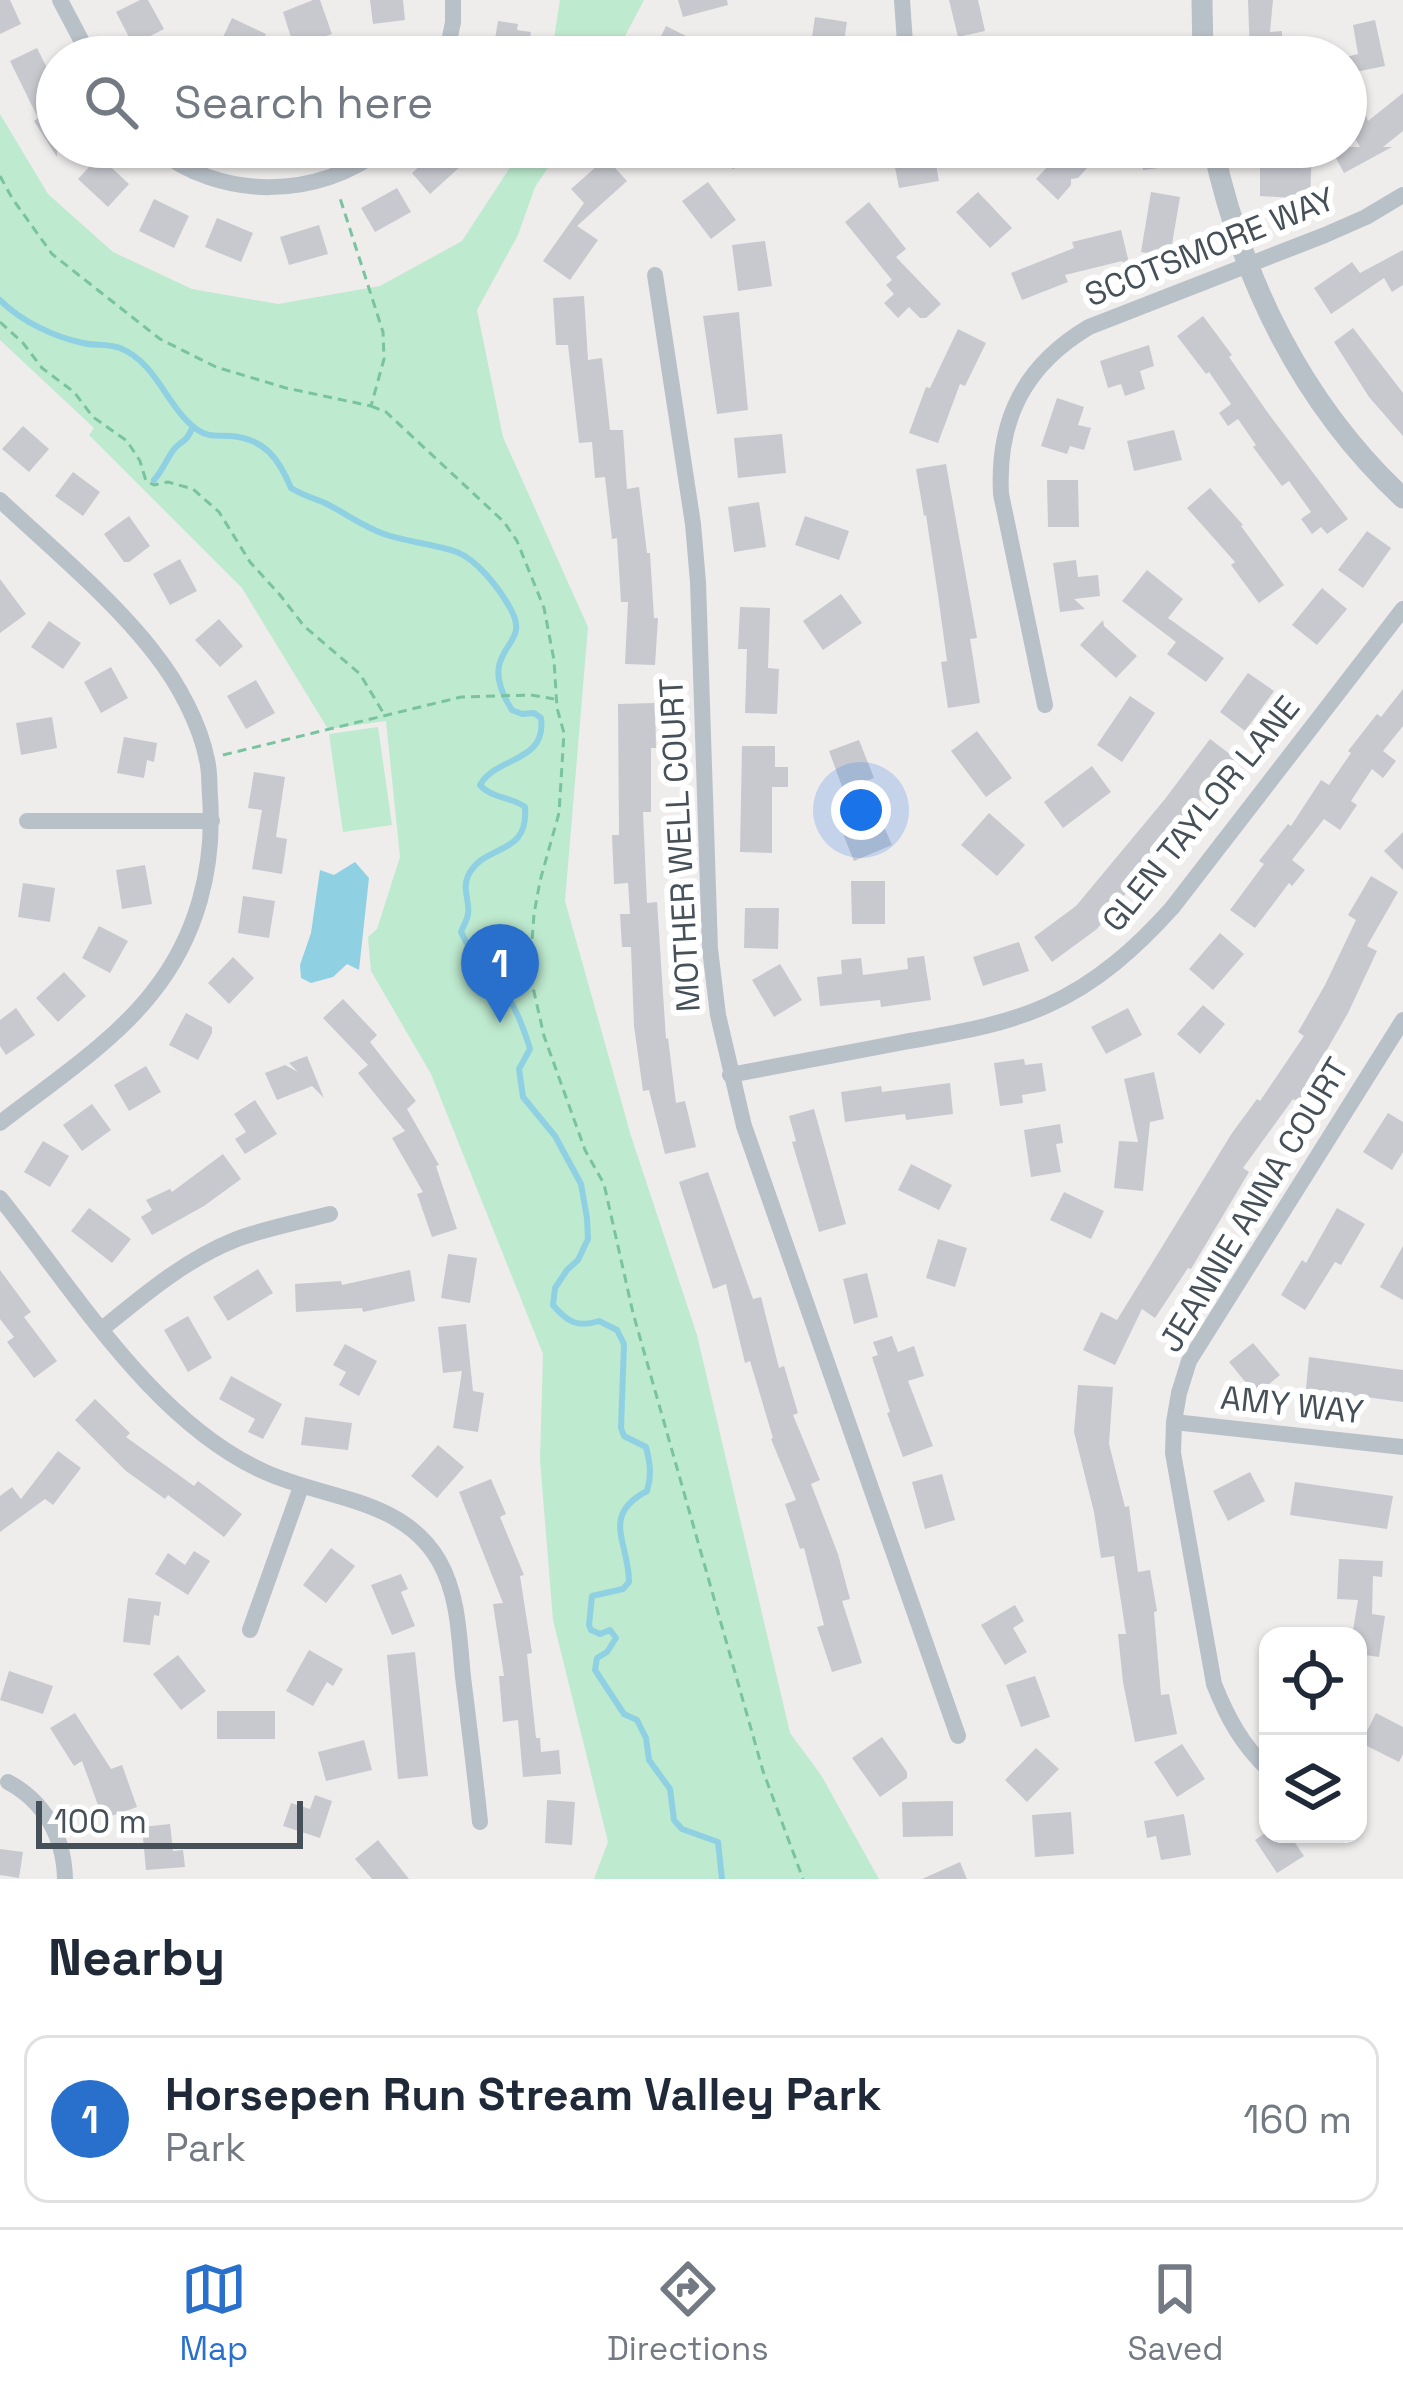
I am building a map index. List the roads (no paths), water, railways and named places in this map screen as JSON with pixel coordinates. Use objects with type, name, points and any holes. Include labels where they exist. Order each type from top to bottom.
[{"type":"street","points":[[60,0],[79,36]]},
{"type":"street","points":[[450,36],[453,0]]},
{"type":"street","points":[[902,0],[905,36]]},
{"type":"street","points":[[1202,0],[1203,36]]},
{"type":"street","points":[[186,168],[244,186],[299,185],[352,168]]},
{"type":"street","points":[[1217,168],[1246,265],[1268,315],[1318,400],[1352,445],[1403,498]]},
{"type":"street","name":"SCOTSMORE WAY","points":[[1045,705],[1000,494],[1002,440],[1023,388],[1046,359],[1089,327],[1325,235],[1403,195]]},
{"type":"street","name":"MOTHER WELL COURT","points":[[656,275],[694,544],[710,950],[730,1075],[958,1736]]},
{"type":"street","points":[[0,500],[158,656],[176,685],[207,759],[212,821],[206,878],[191,929],[176,959],[118,1029],[0,1123]]},
{"type":"street","name":"GLEN TAYLOR LANE","points":[[730,1075],[980,1028],[1050,1004],[1101,974],[1172,908],[1403,609]]},
{"type":"street","points":[[28,821],[212,821]]},
{"type":"street","name":"JEANNIE ANNA COURT","points":[[1259,1759],[1239,1737],[1214,1684],[1175,1474],[1179,1393],[1189,1361],[1403,1019]]},
{"type":"street","points":[[0,1198],[150,1387],[203,1436],[261,1471],[402,1521],[437,1557],[454,1599],[480,1822]]},
{"type":"street","points":[[102,1329],[197,1258],[236,1240],[330,1214]]},
{"type":"street","name":"AMY WAY","points":[[1174,1422],[1403,1447]]},
{"type":"street","points":[[250,1630],[301,1487]]},
{"type":"street","points":[[8,1782],[44,1811],[61,1847],[65,1879]]},
{"type":"water","points":[[355,862],[369,878],[359,970],[347,964],[333,977],[311,983],[301,978],[300,965],[311,933],[320,870],[334,875]]},
{"type":"waterway","points":[[0,300],[50,332],[83,343],[115,346],[133,355],[196,429],[262,446],[291,488],[384,534],[465,556],[493,583],[514,617],[516,632],[502,658],[500,683],[512,710],[541,718],[541,733],[529,751],[480,785],[525,807],[524,823],[513,842],[484,858],[468,876],[468,914],[461,932],[514,1008],[530,1049],[519,1069],[523,1097],[555,1136],[581,1184],[588,1239],[555,1288],[553,1305],[573,1322],[599,1321],[617,1330],[624,1344],[621,1428],[624,1436],[646,1447],[649,1458],[647,1491],[624,1510],[621,1520],[629,1582],[623,1589],[592,1596],[591,1630],[600,1634],[610,1630],[616,1638],[597,1658],[595,1670],[624,1714],[637,1720],[649,1760],[670,1789],[674,1820],[682,1829],[718,1842],[722,1879]]},
{"type":"waterway","points":[[154,480],[193,426]]},
{"type":"place","name":"Horsepen Run Stream Valley Park","points":[[500,1023]]}]
